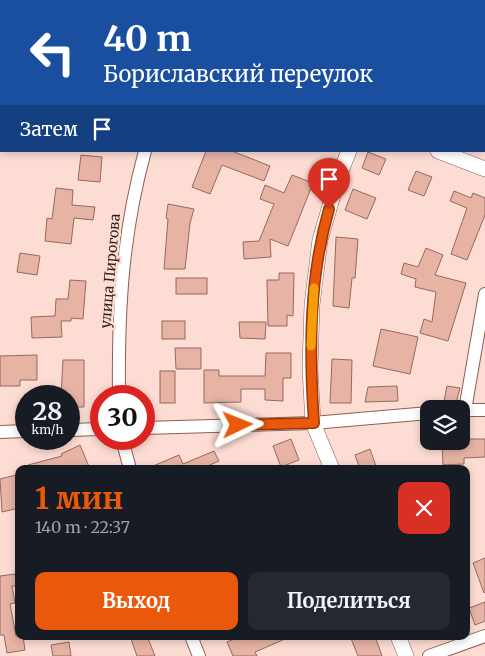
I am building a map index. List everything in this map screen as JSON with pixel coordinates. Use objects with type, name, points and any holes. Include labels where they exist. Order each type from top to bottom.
[{"type":"street","name":"улица Пирогова","points":[[119,385],[118,346],[123,257],[132,199],[145,152]]},
{"type":"street","points":[[330,465],[314,423],[310,368],[312,305],[320,240],[338,178],[349,152]]},
{"type":"street","points":[[441,152],[485,169]]},
{"type":"street","points":[[465,400],[485,294]]},
{"type":"street","points":[[470,410],[485,410]]},
{"type":"street","points":[[155,428],[314,423],[420,414]]},
{"type":"street","points":[[0,432],[15,431]]},
{"type":"street","points":[[125,450],[129,465]]},
{"type":"street","points":[[428,656],[485,636]]},
{"type":"street","points":[[193,640],[199,656]]},
{"type":"street","points":[[400,640],[406,656]]},
{"type":"building","points":[[206,152],[235,152],[270,166],[264,181],[222,165],[210,194],[192,187]]},
{"type":"building","points":[[368,152],[386,159],[379,175],[362,168]]},
{"type":"building","points":[[81,155],[102,157],[100,182],[78,180]]},
{"type":"building","points":[[416,171],[432,177],[424,196],[408,190]]},
{"type":"building","points":[[292,175],[313,183],[288,246],[270,239],[271,257],[244,259],[243,242],[259,241],[274,204],[260,199],[265,185],[284,193]]},
{"type":"building","points":[[56,188],[73,190],[72,205],[95,207],[93,220],[74,218],[71,244],[45,241],[47,218],[52,219]]},
{"type":"building","points":[[353,189],[376,198],[367,219],[345,210]]},
{"type":"building","points":[[454,191],[471,198],[473,193],[485,198],[485,215],[467,260],[451,254],[467,208],[450,201]]},
{"type":"building","points":[[168,204],[194,209],[190,223],[185,269],[164,269]]},
{"type":"building","points":[[336,237],[358,239],[355,278],[352,278],[349,308],[333,306]]},
{"type":"building","points":[[426,248],[443,255],[435,275],[466,283],[448,341],[420,333],[424,319],[432,322],[436,292],[415,287],[416,279],[401,274],[404,263],[418,267]]},
{"type":"building","points":[[20,253],[40,256],[37,275],[17,272]]},
{"type":"building","points":[[279,273],[294,273],[293,316],[287,315],[287,326],[268,326],[267,280],[279,280]]},
{"type":"building","points":[[176,278],[207,278],[207,294],[176,294]]},
{"type":"building","points":[[70,280],[86,281],[83,319],[71,318],[71,321],[61,321],[62,337],[32,338],[31,317],[55,316],[56,299],[68,299]]},
{"type":"building","points":[[162,321],[185,321],[185,339],[162,339]]},
{"type":"building","points":[[239,322],[266,322],[265,339],[240,338]]},
{"type":"building","points":[[381,329],[418,337],[410,374],[373,366]]},
{"type":"building","points":[[175,348],[201,348],[201,369],[176,369]]},
{"type":"building","points":[[266,353],[291,353],[291,378],[283,378],[283,401],[265,400],[265,389],[241,389],[241,402],[204,403],[204,370],[219,370],[219,376],[265,376]]},
{"type":"building","points":[[37,355],[37,380],[20,380],[20,385],[0,386],[0,356]]},
{"type":"building","points":[[332,359],[352,360],[351,403],[330,403]]},
{"type":"building","points":[[63,360],[84,360],[84,407],[80,407],[80,385],[62,385]]},
{"type":"building","points":[[160,371],[175,371],[175,403],[160,403]]},
{"type":"building","points":[[397,386],[398,401],[365,402],[368,387]]},
{"type":"building","points":[[447,386],[460,388],[457,400],[444,400]]},
{"type":"building","points":[[291,439],[299,460],[286,465],[280,465],[273,446]]},
{"type":"building","points":[[470,439],[485,439],[485,457],[464,458],[464,464],[443,465],[442,450],[470,450]]},
{"type":"building","points":[[80,445],[88,465],[28,465],[62,456],[61,454],[69,450],[80,450]]},
{"type":"building","points":[[370,449],[376,465],[359,465],[355,455]]},
{"type":"building","points":[[214,451],[219,461],[210,465],[155,465],[179,455],[183,464]]},
{"type":"building","points":[[15,475],[15,509],[2,512],[0,479]]},
{"type":"building","points":[[485,558],[485,592],[484,593],[473,563]]},
{"type":"building","points":[[15,574],[15,586],[12,586],[15,603],[10,604],[15,640],[24,640],[25,650],[7,653],[4,635],[0,635],[0,576]]},
{"type":"building","points":[[485,602],[485,621],[475,625],[470,608]]},
{"type":"building","points":[[131,640],[149,640],[155,656],[137,656]]},
{"type":"building","points":[[232,640],[283,640],[255,652],[257,656],[233,656],[227,642]]},
{"type":"building","points":[[352,640],[376,640],[382,656],[358,656]]},
{"type":"building","points":[[69,642],[71,656],[53,656],[51,645]]},
{"type":"slow traffic","points":[[311,346],[314,288]]},
{"type":"route","points":[[238,425],[314,423],[310,368],[312,305],[320,240],[329,209]]}]
